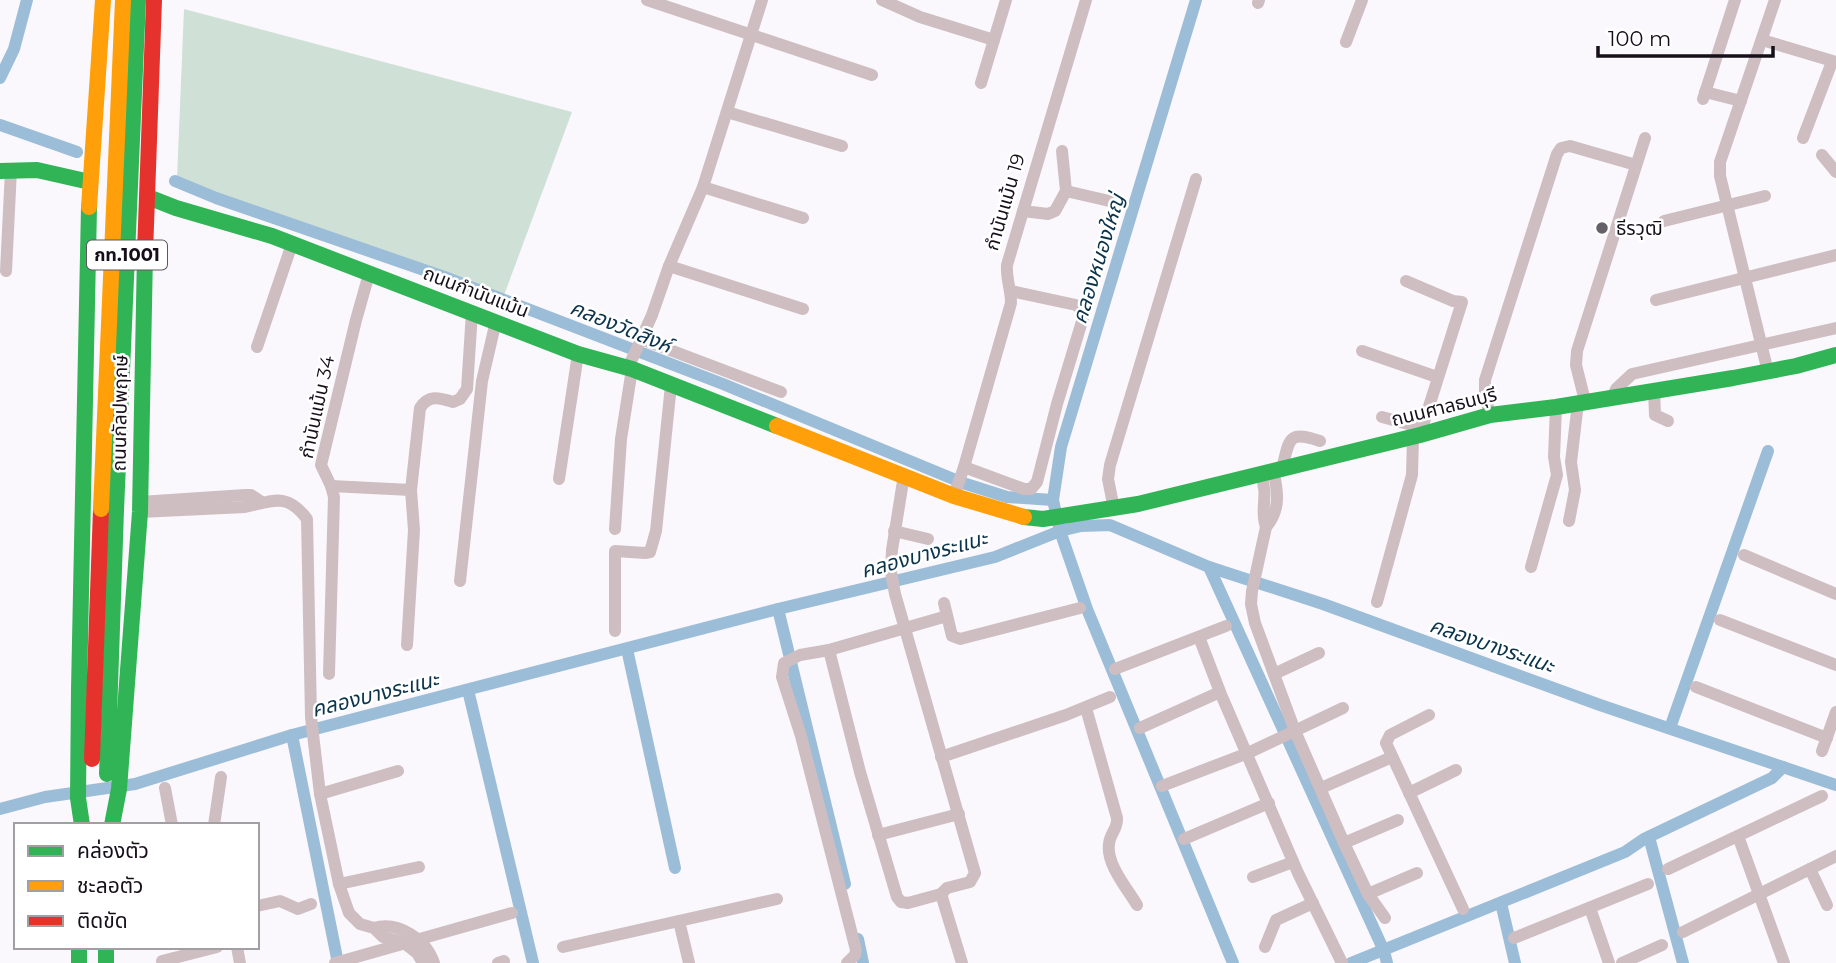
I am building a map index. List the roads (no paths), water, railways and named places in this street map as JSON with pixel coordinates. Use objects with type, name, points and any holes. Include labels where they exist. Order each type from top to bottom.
[{"type":"main road","name":"ถนนกัลปพฤกษ์","points":[[85,823],[99,794],[79,591],[90,182],[103,0]]},
{"type":"main road","name":"ถนนกัลปพฤกษ์","points":[[109,823],[99,794],[99,775],[123,0]]},
{"type":"main road","name":"ถนนกัลปพฤกษ์","points":[[109,509],[138,0]]},
{"type":"main road","name":"ถนนกัลปพฤกษ์","points":[[99,775],[140,507],[154,0]]},
{"type":"main road","points":[[97,96],[99,106],[107,119],[114,125],[125,128],[133,126],[139,120],[150,94]]},
{"type":"main road","points":[[6,170],[37,170],[90,182]]},
{"type":"main road","name":"ถนนกำนันแม้น","points":[[90,182],[148,197],[292,244],[578,354],[634,355],[671,385],[904,475],[959,480],[1023,517],[1065,517]]},
{"type":"main road","points":[[86,320],[93,300],[98,293],[106,290],[117,292],[124,297],[135,309],[143,325]]},
{"type":"main road","name":"ถนนศาลธนบุรี","points":[[1065,517],[1114,509],[1490,415],[1556,407],[1832,360]]},
{"type":"street","points":[[647,0],[872,75]]},
{"type":"street","points":[[615,529],[621,439],[634,355],[703,187],[762,0]]},
{"type":"street","points":[[882,0],[920,17],[994,40]]},
{"type":"street","points":[[981,83],[1006,0]]},
{"type":"street","name":"กำนันแม้น 19","points":[[959,480],[1011,303],[1007,265],[1086,0]]},
{"type":"street","points":[[1346,42],[1362,0]]},
{"type":"street","points":[[1735,0],[1704,95],[1741,101]]},
{"type":"street","points":[[1768,372],[1720,176],[1720,162],[1775,0]]},
{"type":"street","points":[[1762,40],[1834,62],[1803,138]]},
{"type":"street","points":[[727,112],[842,146]]},
{"type":"street","points":[[1569,521],[1575,490],[1571,462],[1581,402],[1577,351],[1645,138]]},
{"type":"street","points":[[1490,415],[1485,395],[1485,380],[1557,154],[1561,148],[1570,146],[1636,165]]},
{"type":"street","points":[[1023,211],[1053,214],[1066,191],[1062,151]]},
{"type":"street","points":[[1822,155],[1836,173]]},
{"type":"street","points":[[6,170],[6,271]]},
{"type":"street","points":[[1114,509],[1108,479],[1110,465],[1196,179]]},
{"type":"street","points":[[703,187],[803,218]]},
{"type":"street","points":[[1066,191],[1118,203]]},
{"type":"street","points":[[1664,221],[1765,195]]},
{"type":"street","points":[[257,347],[292,244]]},
{"type":"street","points":[[1656,300],[1836,255]]},
{"type":"street","points":[[669,266],[803,309]]},
{"type":"street","name":"กำนันแม้น 34","points":[[329,674],[334,498],[321,465],[369,274]]},
{"type":"street","points":[[1377,602],[1412,475],[1418,433],[1462,302],[1406,281]]},
{"type":"street","points":[[1010,287],[1045,290]]},
{"type":"street","points":[[959,480],[1024,489],[1031,489],[1038,482],[1057,404],[1083,318],[1081,309],[1076,305],[1010,287]]},
{"type":"street","points":[[407,645],[414,530],[411,490],[421,408],[425,401],[430,399],[453,402],[460,399],[467,389],[472,312]]},
{"type":"street","points":[[460,581],[482,381],[496,321]]},
{"type":"street","points":[[1613,396],[1623,381],[1632,374],[1836,328]]},
{"type":"street","points":[[1363,351],[1437,377]]},
{"type":"street","points":[[559,479],[578,354]]},
{"type":"street","points":[[634,355],[781,392]]},
{"type":"street","points":[[615,631],[615,551],[650,552],[656,531],[671,385]]},
{"type":"street","points":[[1654,390],[1655,415],[1668,421]]},
{"type":"street","points":[[1531,567],[1557,475],[1554,457],[1556,407]]},
{"type":"street","points":[[1382,417],[1418,433]]},
{"type":"street","points":[[1320,441],[1300,435],[1293,438],[1272,470],[1278,499],[1273,519],[1266,527],[1252,591],[1251,609],[1274,674],[1286,735],[1321,788],[1368,894],[1385,918]]},
{"type":"street","points":[[829,650],[892,886],[901,902],[908,903],[941,894],[947,888],[970,882],[975,873],[904,627],[891,572],[894,531],[904,475]]},
{"type":"street","points":[[331,486],[411,490]]},
{"type":"street","points":[[140,507],[251,495],[260,501],[291,502],[307,519],[311,717],[320,794],[339,884],[349,913],[360,924],[374,928],[383,937],[403,942],[417,953],[423,963]]},
{"type":"street","points":[[894,531],[928,540]]},
{"type":"street","points":[[1744,555],[1836,594]]},
{"type":"street","points":[[847,963],[856,950],[801,736],[782,677],[784,663],[800,655],[829,650],[904,627],[946,609],[952,636],[960,639],[1080,608]]},
{"type":"street","points":[[1720,620],[1836,665]]},
{"type":"street","points":[[1115,669],[1226,626]]},
{"type":"street","points":[[1199,636],[1220,692],[1293,862],[1340,959]]},
{"type":"street","points":[[1274,674],[1319,653]]},
{"type":"street","points":[[1696,687],[1827,738]]},
{"type":"street","points":[[1140,728],[1220,692]]},
{"type":"street","points":[[941,757],[1086,709],[1110,697]]},
{"type":"street","points":[[1162,786],[1248,753],[1343,708]]},
{"type":"street","points":[[1086,709],[1117,818],[1118,825],[1109,839],[1108,852],[1137,905]]},
{"type":"street","points":[[1822,751],[1836,712]]},
{"type":"street","points":[[1429,715],[1390,735],[1386,743],[1462,909]]},
{"type":"street","points":[[1321,788],[1392,757]]},
{"type":"street","points":[[1409,793],[1456,770]]},
{"type":"street","points":[[320,794],[398,771]]},
{"type":"street","points":[[214,823],[221,777]]},
{"type":"street","points":[[165,788],[172,823]]},
{"type":"street","points":[[1668,869],[1822,796]]},
{"type":"street","points":[[1184,839],[1269,803]]},
{"type":"street","points":[[878,835],[959,814]]},
{"type":"street","points":[[1344,843],[1398,820]]},
{"type":"street","points":[[1738,836],[1759,894],[1778,961]]},
{"type":"street","points":[[1683,932],[1836,856]]},
{"type":"street","points":[[1253,877],[1293,862]]},
{"type":"street","points":[[339,884],[419,867]]},
{"type":"street","points":[[1810,869],[1827,905]]},
{"type":"street","points":[[1368,894],[1417,873]]},
{"type":"street","points":[[1514,938],[1648,884]]},
{"type":"street","points":[[941,894],[962,963]]},
{"type":"street","points":[[563,947],[777,899]]},
{"type":"street","points":[[259,906],[280,901],[298,909],[311,904]]},
{"type":"street","points":[[1265,947],[1276,920],[1313,903]]},
{"type":"street","points":[[1590,908],[1609,963]]},
{"type":"street","points":[[340,961],[512,914]]},
{"type":"street","points":[[679,921],[689,963]]},
{"type":"street","points":[[374,928],[383,925],[395,928],[417,939],[427,948],[434,963]]},
{"type":"street","points":[[1622,963],[1662,945]]},
{"type":"street","points":[[161,957],[205,949]]},
{"type":"waterway","points":[[0,78],[14,49],[27,0]]},
{"type":"waterway","name":"คลองหนองใหญ่","points":[[1196,0],[1061,447],[1053,500],[1060,531],[1087,609],[1233,963]]},
{"type":"waterway","name":"คลองวัดสิงห์","points":[[0,125],[77,152]]},
{"type":"waterway","name":"คลองวัดสิงห์","points":[[175,181],[216,198],[450,279],[723,384],[963,483],[1007,497],[1053,500]]},
{"type":"waterway","points":[[1670,728],[1768,451]]},
{"type":"waterway","name":"คลองบางระแนะ","points":[[0,809],[45,797],[135,784],[292,735],[778,609],[995,557],[1060,531],[1081,526],[1110,525],[1209,567],[1323,604],[1600,705],[1836,785]]},
{"type":"waterway","points":[[1209,567],[1384,951],[1387,963]]},
{"type":"waterway","points":[[778,609],[845,884]]},
{"type":"waterway","points":[[627,649],[675,868]]},
{"type":"waterway","points":[[468,690],[533,963]]},
{"type":"waterway","points":[[292,735],[338,963]]},
{"type":"waterway","points":[[1351,963],[1625,852],[1644,839],[1772,778],[1783,767]]},
{"type":"waterway","points":[[1649,837],[1683,963]]},
{"type":"waterway","points":[[1501,903],[1515,963]]},
{"type":"waterway","points":[[858,939],[863,963]]},
{"type":"place","name":"ธีรวุฒิ","points":[[1602,228]]}]
